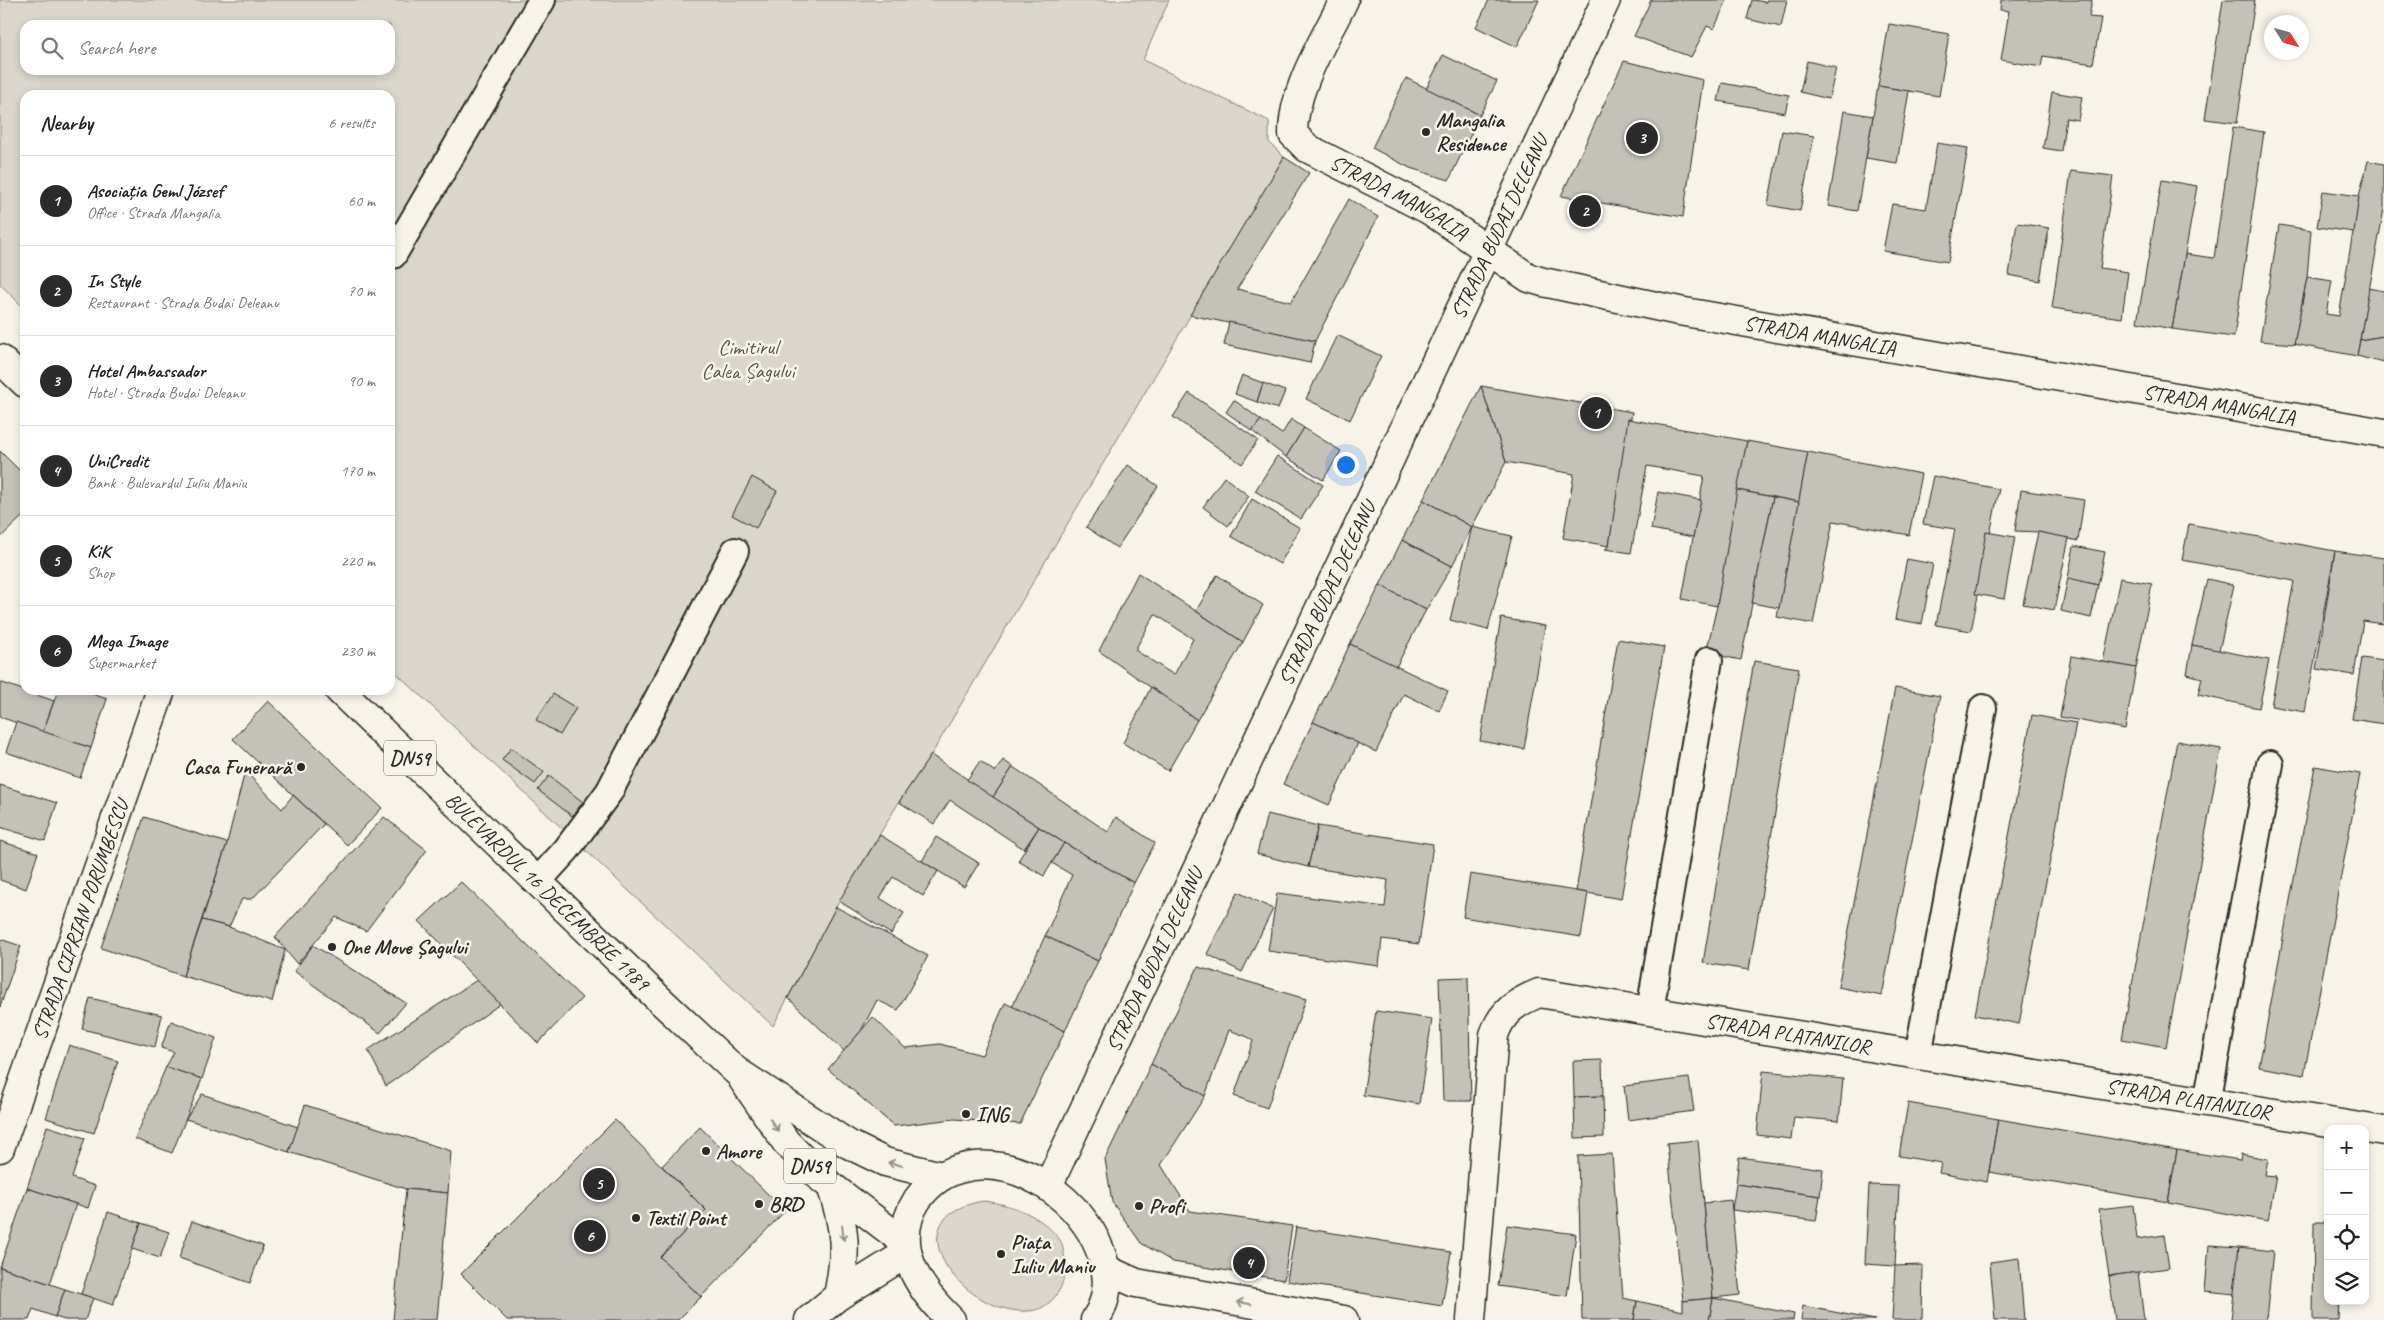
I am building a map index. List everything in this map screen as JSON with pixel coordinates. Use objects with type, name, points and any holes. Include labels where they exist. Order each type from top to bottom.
[{"type":"main road","name":"STRADA BUDAI DELEANU","points":[[1048,1186],[1606,0]]},
{"type":"main road","name":"STRADA MANGALIA","points":[[1335,3],[1293,116],[1293,134],[1307,148],[1429,210],[1529,278],[1679,311],[2384,433]]},
{"type":"main road","points":[[0,358],[20,378]]},
{"type":"main road","name":"STRADA CIPRIAN PORUMBESCU","points":[[0,1148],[159,695]]},
{"type":"main road","name":"BULEVARDUL 16 DECEMBRIE 1989","points":[[344,695],[736,1071],[848,1144],[885,1162],[942,1176]]},
{"type":"main road","name":"STRADA PLATANILOR","points":[[1472,1320],[1494,1035],[1498,1024],[1507,1010],[1519,1001],[1539,994],[2384,1131]]},
{"type":"main road","name":"BULEVARDUL 16 DECEMBRIE 1989","points":[[736,1071],[786,1142],[830,1186],[906,1248]]},
{"type":"main road","points":[[809,1320],[838,1296],[906,1248],[908,1220],[924,1190],[942,1176],[960,1169],[984,1166],[1006,1169],[1048,1186],[1060,1195],[1084,1221],[1102,1254],[1107,1270],[1106,1298],[1095,1320]]},
{"type":"main road","points":[[830,1186],[841,1216],[844,1240],[844,1264],[838,1296]]},
{"type":"main road","name":"DN59","points":[[906,1248],[922,1287],[933,1302],[951,1320]]},
{"type":"main road","points":[[1107,1270],[1136,1284],[1344,1320]]},
{"type":"street","points":[[395,252],[542,0]]},
{"type":"street","points":[[537,882],[567,849],[609,792],[735,551]]},
{"type":"street","points":[[1650,1011],[1709,660]]},
{"type":"street","points":[[1918,1055],[1983,708]]},
{"type":"street","points":[[2207,1102],[2270,764]]},
{"type":"green space","name":"Cimitirul Calea Șagului","points":[[0,0],[1169,0],[1143,60],[1269,121],[1269,142],[1284,157],[931,755],[899,802],[836,907],[773,1026],[395,672],[395,90],[20,90],[20,304],[0,284]]},
{"type":"green space","points":[[984,1201],[1006,1205],[1036,1218],[1053,1231],[1061,1242],[1065,1263],[1063,1282],[1059,1291],[1047,1305],[1029,1311],[1004,1308],[980,1298],[960,1282],[945,1264],[938,1244],[941,1225],[955,1210]]},
{"type":"building","points":[[1489,0],[1539,0],[1517,47],[1476,27]]},
{"type":"building","points":[[1651,0],[1727,0],[1714,29],[1707,26],[1691,57],[1634,36]]},
{"type":"building","points":[[1752,0],[1766,2],[1766,0],[1787,0],[1781,27],[1747,19]]},
{"type":"building","points":[[2001,0],[2092,0],[2089,17],[2101,18],[2093,64],[2043,56],[2041,67],[2001,60],[2009,11],[2000,10]]},
{"type":"building","points":[[2223,0],[2255,0],[2237,123],[2205,119]]},
{"type":"building","points":[[1889,24],[1949,34],[1939,96],[1878,86]]},
{"type":"building","points":[[1443,55],[1497,81],[1480,115],[1426,89]]},
{"type":"building","points":[[1624,61],[1703,80],[1683,217],[1561,196]]},
{"type":"building","points":[[1807,61],[1836,68],[1829,99],[1800,92]]},
{"type":"building","name":"Mangalia Residence","points":[[1406,78],[1480,115],[1449,180],[1410,168],[1372,148]]},
{"type":"building","points":[[1722,83],[1789,95],[1785,113],[1718,101]]},
{"type":"building","points":[[1878,86],[1909,91],[1897,163],[1866,158]]},
{"type":"building","points":[[2052,92],[2082,97],[2078,120],[2066,118],[2061,151],[2043,148]]},
{"type":"building","points":[[1844,111],[1873,116],[1857,211],[1828,206]]},
{"type":"building","points":[[2233,127],[2264,132],[2234,337],[2172,329],[2185,254],[2214,258]]},
{"type":"building","points":[[1782,131],[1814,136],[1800,211],[1768,205]]},
{"type":"building","points":[[1937,143],[1968,148],[1948,262],[1883,251],[1892,204],[1926,209]]},
{"type":"building","points":[[1284,157],[1309,173],[1237,289],[1291,302],[1349,199],[1378,217],[1315,341],[1190,315]]},
{"type":"building","points":[[2368,161],[2384,164],[2384,209],[2357,356],[2294,344],[2307,277],[2332,281],[2326,314],[2339,316],[2359,196]]},
{"type":"building","points":[[2071,171],[2113,176],[2100,268],[2128,272],[2122,318],[2052,308]]},
{"type":"building","points":[[2162,180],[2197,186],[2172,329],[2137,322]]},
{"type":"building","points":[[2323,191],[2359,196],[2354,232],[2317,227]]},
{"type":"building","points":[[2017,223],[2049,228],[2040,281],[2009,275]]},
{"type":"building","points":[[2279,225],[2311,230],[2307,277],[2294,344],[2260,341]]},
{"type":"building","points":[[2369,288],[2384,291],[2384,336],[2360,340]]},
{"type":"building","points":[[1229,322],[1315,341],[1310,363],[1224,345]]},
{"type":"building","points":[[1337,335],[1381,356],[1350,420],[1306,399]]},
{"type":"building","points":[[2384,336],[2384,363],[2357,356],[2360,340]]},
{"type":"building","points":[[1242,375],[1263,383],[1257,402],[1235,394]]},
{"type":"building","points":[[1263,383],[1285,391],[1278,409],[1257,402]]},
{"type":"building","points":[[1481,386],[1632,412],[1609,546],[1563,538],[1574,474],[1506,462]]},
{"type":"building","points":[[1481,386],[1506,462],[1472,527],[1423,500]]},
{"type":"building","points":[[1189,393],[1258,440],[1242,464],[1173,417]]},
{"type":"building","points":[[1234,400],[1261,420],[1252,431],[1226,412]]},
{"type":"building","points":[[1291,419],[1304,428],[1286,457],[1252,431],[1261,420],[1282,434]]},
{"type":"building","points":[[1628,419],[1747,441],[1717,606],[1682,599],[1704,476],[1647,466],[1631,553],[1605,549],[1609,546]]},
{"type":"building","points":[[1304,428],[1341,451],[1323,480],[1286,457]]},
{"type":"building","points":[[1747,441],[1808,452],[1799,502],[1737,490]]},
{"type":"building","points":[[0,451],[20,471],[20,519],[0,538]]},
{"type":"building","points":[[1808,452],[1921,474],[1909,535],[1833,521],[1813,624],[1777,617]]},
{"type":"building","points":[[1277,456],[1323,485],[1301,519],[1255,491]]},
{"type":"building","points":[[1128,465],[1158,486],[1117,548],[1086,527]]},
{"type":"building","points":[[1933,476],[1999,489],[1971,631],[1936,625],[1955,529],[1923,524]]},
{"type":"building","points":[[752,477],[777,491],[756,528],[732,515]]},
{"type":"building","points":[[1224,477],[1249,496],[1228,526],[1203,507]]},
{"type":"building","points":[[1737,490],[1773,497],[1741,660],[1706,653],[1717,606]]},
{"type":"building","points":[[2021,490],[2084,500],[2078,541],[2038,532],[2015,531]]},
{"type":"building","points":[[1658,492],[1701,500],[1693,537],[1651,529]]},
{"type":"building","points":[[1773,497],[1799,502],[1779,608],[1752,603]]},
{"type":"building","points":[[1252,499],[1300,528],[1280,564],[1231,536]]},
{"type":"building","points":[[1423,500],[1472,527],[1452,566],[1402,540]]},
{"type":"building","points":[[2189,524],[2335,551],[2305,712],[2271,706],[2294,581],[2182,560]]},
{"type":"building","points":[[1472,527],[1512,536],[1488,630],[1450,620]]},
{"type":"building","points":[[1986,532],[2015,537],[2004,599],[1975,594]]},
{"type":"building","points":[[2038,532],[2069,538],[2054,610],[2023,604]]},
{"type":"building","points":[[1402,540],[1452,566],[1426,610],[1380,585]]},
{"type":"building","points":[[2074,546],[2105,552],[2098,585],[2068,578]]},
{"type":"building","points":[[2335,551],[2384,558],[2384,624],[2363,621],[2354,675],[2316,669]]},
{"type":"building","points":[[1907,559],[1933,564],[1922,624],[1895,619]]},
{"type":"building","points":[[1138,573],[1243,642],[1197,720],[1099,651]],"holes":[[[1155,614],[1193,639],[1174,675],[1135,650]]]},
{"type":"building","points":[[1217,575],[1263,605],[1243,642],[1196,611]]},
{"type":"building","points":[[2068,578],[2098,585],[2091,618],[2061,611]]},
{"type":"building","points":[[2120,578],[2152,584],[2136,668],[2103,662]]},
{"type":"building","points":[[2207,579],[2234,585],[2219,651],[2192,645]]},
{"type":"building","points":[[1380,585],[1426,610],[1396,667],[1350,644]]},
{"type":"building","points":[[1501,618],[1545,626],[1524,749],[1480,741]]},
{"type":"building","points":[[1618,639],[1664,647],[1621,899],[1576,891]]},
{"type":"building","points":[[1350,644],[1448,691],[1439,711],[1404,694],[1376,752],[1313,722]]},
{"type":"building","points":[[2192,645],[2269,660],[2259,708],[2198,695],[2202,678],[2187,674]]},
{"type":"building","points":[[2071,656],[2136,668],[2125,729],[2060,717]]},
{"type":"building","points":[[2362,658],[2384,661],[2384,724],[2352,719]]},
{"type":"building","points":[[1754,661],[1799,668],[1749,970],[1703,963]]},
{"type":"building","points":[[0,682],[20,689],[20,695],[37,695],[54,701],[43,732],[0,717]]},
{"type":"building","points":[[1151,687],[1197,720],[1168,771],[1123,743]]},
{"type":"building","points":[[1895,688],[1940,696],[1882,996],[1838,987]]},
{"type":"building","points":[[553,694],[576,708],[560,735],[536,720]]},
{"type":"building","points":[[56,695],[95,695],[107,699],[91,748],[43,732]]},
{"type":"building","name":"Casa Funerară","points":[[268,701],[382,808],[347,845],[233,739]]},
{"type":"building","points":[[2032,715],[2076,723],[2019,1024],[1975,1015]]},
{"type":"building","points":[[16,722],[91,748],[80,778],[6,752]]},
{"type":"building","points":[[1313,722],[1358,743],[1329,805],[1283,784]]},
{"type":"building","points":[[2177,741],[2221,749],[2166,1047],[2122,1039]]},
{"type":"building","points":[[511,748],[544,772],[535,784],[502,760]]},
{"type":"building","points":[[931,755],[1039,827],[1024,849],[950,800],[934,824],[899,802]]},
{"type":"building","points":[[1003,760],[1013,767],[993,797],[967,780],[980,761],[995,772]]},
{"type":"building","points":[[2315,766],[2360,774],[2304,1075],[2259,1067]]},
{"type":"building","points":[[1013,767],[1108,832],[1116,817],[1155,843],[1134,883],[1064,843],[993,797]]},
{"type":"building","points":[[245,771],[282,809],[293,795],[324,824],[252,899],[242,899],[229,927],[202,920],[227,843]]},
{"type":"building","points":[[549,776],[583,802],[572,816],[538,790]]},
{"type":"building","points":[[0,785],[57,803],[45,841],[0,827]]},
{"type":"building","points":[[1267,814],[1318,826],[1308,867],[1257,854]]},
{"type":"building","points":[[144,817],[227,843],[183,976],[101,948]]},
{"type":"building","points":[[384,817],[427,850],[366,931],[336,917],[297,964],[275,937]]},
{"type":"building","points":[[1318,826],[1433,844],[1419,944],[1382,939],[1379,966],[1268,951],[1277,893],[1385,907],[1388,880],[1308,867]]},
{"type":"building","points":[[1039,827],[1064,843],[1044,876],[1018,861]]},
{"type":"building","points":[[880,835],[938,871],[923,896],[893,877],[880,898],[904,913],[891,934],[839,901]]},
{"type":"building","points":[[936,837],[979,863],[964,887],[922,861]]},
{"type":"building","points":[[0,841],[38,853],[26,889],[0,880]]},
{"type":"building","points":[[1064,843],[1134,883],[1098,961],[1045,936],[1072,875],[1052,863]]},
{"type":"building","points":[[1470,874],[1588,893],[1581,937],[1463,917]]},
{"type":"building","points":[[461,882],[582,998],[538,1043],[419,921]]},
{"type":"building","points":[[1238,892],[1273,909],[1242,972],[1207,954]]},
{"type":"building","points":[[836,907],[928,956],[898,1010],[877,1000],[861,1031],[844,1051],[788,998]]},
{"type":"building","points":[[202,920],[229,927],[285,950],[272,1002],[183,976]]},
{"type":"building","points":[[1045,936],[1098,961],[1065,1031],[1012,1007]]},
{"type":"building","points":[[0,939],[21,946],[0,1007]]},
{"type":"building","points":[[313,945],[406,1003],[380,1033],[294,971]]},
{"type":"building","points":[[1198,967],[1306,999],[1267,1108],[1234,1096],[1253,1041],[1248,1037],[1229,1030],[1205,1096],[1151,1064]]},
{"type":"building","points":[[1468,977],[1471,1101],[1443,1101],[1439,978]]},
{"type":"building","points":[[477,980],[500,1004],[386,1086],[368,1050]]},
{"type":"building","points":[[90,998],[162,1015],[155,1047],[82,1029]]},
{"type":"building","points":[[1005,1003],[1065,1031],[1020,1124],[954,1119],[894,1126],[828,1069],[873,1017],[905,1048],[940,1044],[982,1055]]},
{"type":"building","points":[[1376,1011],[1432,1019],[1419,1104],[1363,1095]]},
{"type":"building","points":[[171,1021],[216,1038],[202,1079],[166,1067],[174,1052],[161,1048]]},
{"type":"building","points":[[69,1045],[118,1061],[94,1133],[46,1118]]},
{"type":"building","points":[[1602,1060],[1603,1096],[1574,1097],[1573,1061]]},
{"type":"building","points":[[1151,1064],[1205,1096],[1161,1165],[1190,1211],[1292,1226],[1284,1280],[1173,1262],[1141,1243],[1112,1202],[1105,1159]]},
{"type":"building","points":[[166,1067],[202,1079],[172,1153],[135,1139]]},
{"type":"building","points":[[1763,1071],[1843,1079],[1839,1121],[1794,1117],[1791,1139],[1757,1135]]},
{"type":"building","points":[[1689,1078],[1694,1111],[1628,1120],[1624,1086]]},
{"type":"building","points":[[202,1094],[298,1127],[289,1152],[186,1119]]},
{"type":"building","points":[[1603,1096],[1604,1137],[1575,1138],[1574,1097]]},
{"type":"building","points":[[1908,1103],[1998,1119],[1987,1182],[1939,1173],[1941,1163],[1899,1156]]},
{"type":"building","points":[[305,1105],[451,1151],[448,1193],[406,1189],[289,1152]]},
{"type":"building","points":[[1998,1119],[2177,1150],[2168,1202],[1989,1172]]},
{"type":"building","points":[[615,1120],[706,1210],[660,1257],[701,1297],[678,1320],[507,1320],[461,1274]]},
{"type":"building","points":[[47,1126],[85,1138],[72,1178],[95,1186],[88,1208],[27,1188]]},
{"type":"building","points":[[700,1127],[785,1211],[701,1297],[660,1257],[706,1210],[662,1166]]},
{"type":"building","points":[[1698,1140],[1713,1298],[1683,1301],[1667,1143]]},
{"type":"building","points":[[2177,1150],[2240,1160],[2241,1154],[2268,1159],[2265,1175],[2276,1176],[2268,1221],[2168,1203]]},
{"type":"building","points":[[1612,1154],[1623,1298],[1637,1301],[1634,1320],[1582,1320],[1578,1156]]},
{"type":"building","points":[[1739,1157],[1823,1169],[1820,1196],[1736,1184]]},
{"type":"building","points":[[1736,1184],[1820,1196],[1816,1221],[1732,1210]]},
{"type":"building","points":[[1869,1185],[1899,1186],[1895,1266],[1865,1264]]},
{"type":"building","points":[[27,1188],[76,1204],[50,1284],[0,1267]]},
{"type":"building","points":[[406,1189],[448,1193],[437,1320],[393,1320]]},
{"type":"building","points":[[1731,1200],[1740,1295],[1713,1298],[1704,1203]]},
{"type":"building","points":[[2133,1205],[2137,1239],[2164,1235],[2169,1268],[2109,1276],[2099,1209]]},
{"type":"building","points":[[108,1212],[141,1223],[113,1305],[81,1294]]},
{"type":"building","points":[[192,1221],[263,1246],[250,1283],[179,1258]]},
{"type":"building","points":[[2314,1222],[2324,1222],[2324,1305],[2339,1305],[2338,1320],[2313,1320]]},
{"type":"building","points":[[141,1223],[169,1232],[160,1258],[132,1249]]},
{"type":"building","points":[[1507,1225],[1576,1234],[1567,1296],[1498,1286]]},
{"type":"building","points":[[1296,1227],[1451,1252],[1442,1306],[1287,1281]]},
{"type":"building","points":[[2209,1245],[2239,1247],[2235,1294],[2205,1291]]},
{"type":"building","points":[[2239,1247],[2273,1251],[2266,1320],[2231,1320]]},
{"type":"building","points":[[2019,1258],[2024,1320],[1995,1320],[1990,1262]]},
{"type":"building","points":[[1923,1265],[1922,1320],[1892,1320],[1895,1266]]},
{"type":"building","points":[[0,1267],[65,1289],[55,1317],[33,1309],[29,1320],[0,1320]]},
{"type":"building","points":[[2138,1272],[2144,1320],[2115,1320],[2109,1276]]},
{"type":"building","points":[[65,1289],[93,1298],[85,1320],[65,1320],[55,1317]]},
{"type":"building","points":[[1713,1298],[1794,1314],[1793,1320],[1709,1320]]},
{"type":"building","points":[[1713,1298],[1709,1320],[1634,1320],[1637,1301],[1683,1311],[1683,1301]]},
{"type":"building","points":[[1803,1306],[1875,1320],[1801,1320]]},
{"type":"place","name":"Mangalia Residence","points":[[1426,132]]},
{"type":"place","name":"Hotel Ambassador","points":[[1642,138]]},
{"type":"place","name":"In Style","points":[[1585,211]]},
{"type":"place","name":"Asociația Geml József","points":[[1596,413]]},
{"type":"place","name":"Casa Funerară","points":[[301,767]]},
{"type":"place","name":"One Move Șagului","points":[[332,947]]},
{"type":"place","name":"ING","points":[[966,1114]]},
{"type":"place","name":"Amore","points":[[706,1151]]},
{"type":"place","name":"KiK","points":[[599,1184]]},
{"type":"place","name":"BRD","points":[[759,1204]]},
{"type":"place","name":"Profi","points":[[1139,1206]]},
{"type":"place","name":"Textil Point","points":[[636,1218]]},
{"type":"place","name":"Mega Image","points":[[590,1236]]},
{"type":"place","name":"Piața Iuliu Maniu","points":[[1001,1254]]},
{"type":"place","name":"UniCredit","points":[[1249,1263]]}]
